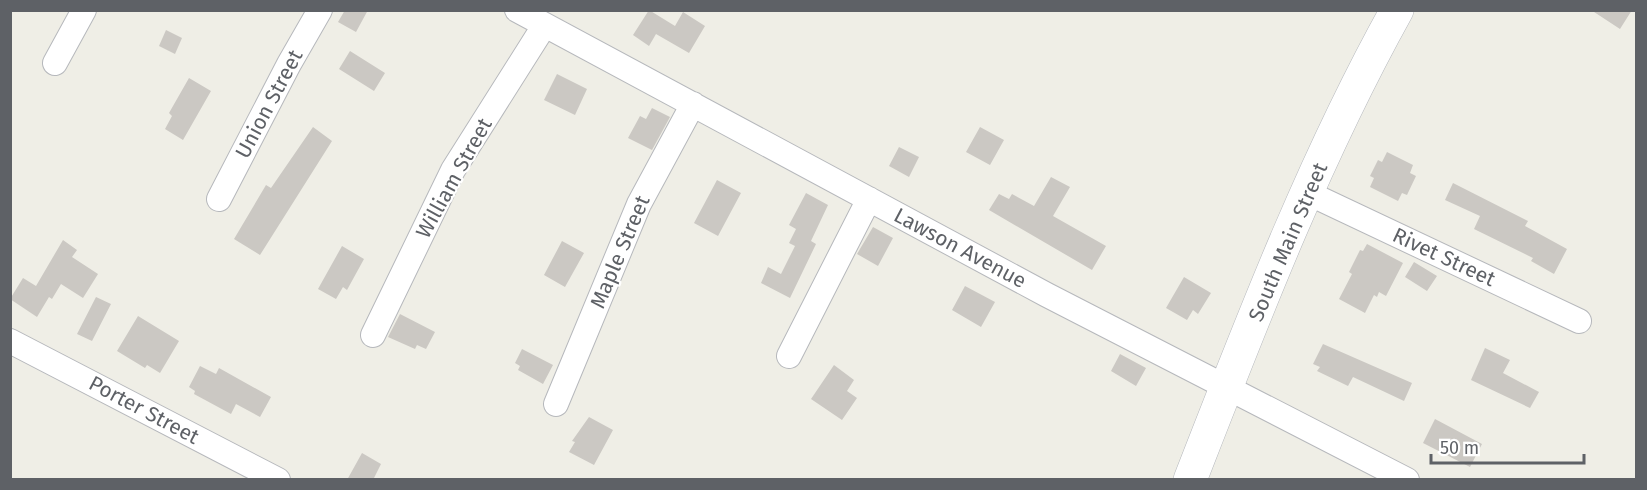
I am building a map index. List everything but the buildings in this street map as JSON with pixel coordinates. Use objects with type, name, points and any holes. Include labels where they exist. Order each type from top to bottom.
[{"type":"main road","name":"South Main Street","points":[[1190,480],[1308,194],[1357,87],[1397,10]]},
{"type":"street","points":[[55,63],[84,10]]},
{"type":"street","name":"Union Street","points":[[219,199],[289,64],[320,10]]},
{"type":"street","name":"Lawson Avenue","points":[[517,10],[1047,295],[1228,385],[1407,480]]},
{"type":"street","name":"William Street","points":[[373,335],[453,170],[544,26]]},
{"type":"street","name":"Maple Street","points":[[556,404],[639,204],[693,104]]},
{"type":"street","name":"Rivet Street","points":[[1308,194],[1580,321]]},
{"type":"street","points":[[789,356],[869,199]]},
{"type":"street","name":"Porter Street","points":[[10,340],[278,480]]}]
